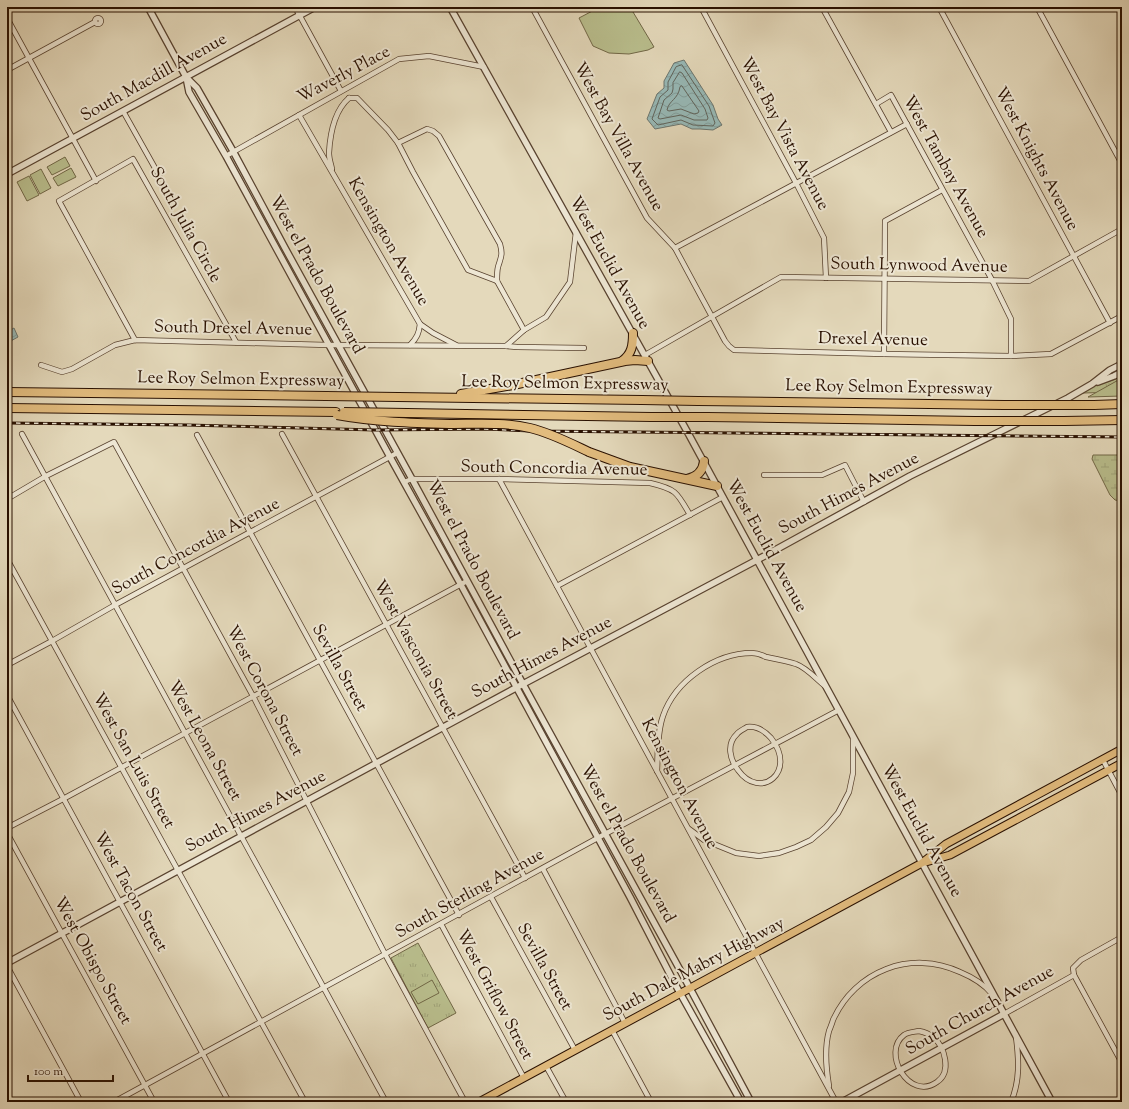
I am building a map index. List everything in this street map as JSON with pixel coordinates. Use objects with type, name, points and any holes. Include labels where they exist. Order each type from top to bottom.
[{"type":"highway","points":[[622,361],[630,352],[633,333]]},
{"type":"highway","points":[[442,398],[507,386],[622,361],[646,358]]},
{"type":"highway","name":"Lee Roy Selmon Expressway","points":[[7,392],[1004,405],[1122,404]]},
{"type":"highway","name":"Lee Roy Selmon Expressway","points":[[7,408],[975,421],[1122,420]]},
{"type":"highway","points":[[334,413],[363,419],[408,423],[517,426],[546,432],[589,452],[630,467],[717,486]]},
{"type":"highway","points":[[686,479],[692,478],[699,473],[703,467],[704,461]]},
{"type":"main road","name":"South Dale Mabry Highway","points":[[480,1102],[922,863],[946,844],[1122,749]]},
{"type":"main road","name":"South Dale Mabry Highway","points":[[922,863],[950,855],[1122,763]]},
{"type":"street","name":"West el Prado Boulevard","points":[[148,7],[186,77],[197,88],[233,151],[638,892],[750,1102]]},
{"type":"street","points":[[295,7],[349,98],[357,98],[388,130],[398,143],[412,172],[468,270],[497,281]]},
{"type":"street","name":"South Macdill Avenue","points":[[7,174],[315,7]]},
{"type":"street","name":"West Euclid Avenue","points":[[450,7],[724,497],[1052,1102]]},
{"type":"street","name":"West Bay Villa Avenue","points":[[532,7],[647,218],[675,248],[712,316]]},
{"type":"street","name":"West Bay Vista Avenue","points":[[701,7],[824,238],[826,278]]},
{"type":"street","name":"West Tambay Avenue","points":[[822,7],[891,132]]},
{"type":"street","name":"West Knights Avenue","points":[[939,7],[1110,323]]},
{"type":"street","points":[[1037,7],[1122,164]]},
{"type":"street","points":[[7,18],[96,181],[59,201],[135,340]]},
{"type":"street","points":[[7,70],[95,22]]},
{"type":"street","name":"Waverly Place","points":[[226,156],[399,59],[429,56],[484,67]]},
{"type":"street","name":"West el Prado Boulevard","points":[[186,77],[189,92],[226,156],[328,345],[461,585],[681,994],[741,1102]]},
{"type":"street","name":"West Tambay Avenue","points":[[876,104],[891,95],[992,280],[1011,319],[1011,356]]},
{"type":"street","name":"Kensington Avenue","points":[[333,173],[329,155],[332,129],[337,114],[344,102],[349,98]]},
{"type":"street","points":[[123,111],[160,177]]},
{"type":"street","name":"Kensington Avenue","points":[[299,115],[420,324],[457,346]]},
{"type":"street","points":[[675,248],[907,124]]},
{"type":"street","points":[[398,143],[427,129],[439,136],[500,244],[502,258],[498,268],[497,281],[524,330]]},
{"type":"street","name":"South Julia Circle","points":[[96,181],[133,159],[236,342]]},
{"type":"street","points":[[884,354],[885,221],[942,190]]},
{"type":"street","name":"South Lynwood Avenue","points":[[712,316],[781,277],[1029,281],[1122,229]]},
{"type":"street","points":[[506,346],[524,330],[546,317],[570,282],[576,232]]},
{"type":"street","points":[[278,252],[285,248]]},
{"type":"street","points":[[646,358],[712,316]]},
{"type":"street","name":"Drexel Avenue","points":[[712,316],[725,341],[734,350],[1011,356],[1051,354],[1122,316]]},
{"type":"street","name":"Kensington Avenue","points":[[410,345],[416,339],[420,324]]},
{"type":"street","name":"South Drexel Avenue","points":[[41,365],[62,372],[72,370],[115,346],[135,340],[328,345],[506,346]]},
{"type":"street","points":[[506,346],[584,348]]},
{"type":"street","name":"South Himes Avenue","points":[[7,963],[523,684],[757,560],[910,476],[1068,398],[1092,384],[1110,370],[1122,364]]},
{"type":"street","name":"South Himes Avenue","points":[[1092,384],[1122,372]]},
{"type":"street","name":"West Leona Street","points":[[22,434],[386,1102]]},
{"type":"street","name":"Sevilla Street","points":[[196,434],[459,915]]},
{"type":"street","name":"West Vasconia Street","points":[[282,434],[525,878]]},
{"type":"street","name":"West Corona Street","points":[[46,476],[114,442],[254,696],[385,954],[465,1102]]},
{"type":"street","name":"South Concordia Avenue","points":[[7,665],[397,453]]},
{"type":"street","points":[[764,475],[822,475],[845,465],[864,502]]},
{"type":"street","points":[[7,499],[46,476]]},
{"type":"street","name":"Kensington Avenue","points":[[499,479],[836,1102]]},
{"type":"street","name":"South Concordia Avenue","points":[[404,482],[412,480],[499,479],[650,483],[669,488],[678,494],[690,515]]},
{"type":"street","points":[[557,586],[724,497]]},
{"type":"street","name":"West San Luis Street","points":[[7,559],[305,1102]]},
{"type":"street","points":[[7,828],[467,581]]},
{"type":"street","points":[[658,772],[658,742],[663,716],[673,695],[691,677],[709,664],[731,656],[753,653],[797,665],[827,688]]},
{"type":"street","name":"West Tacon Street","points":[[7,696],[229,1102]]},
{"type":"street","name":"South Sterling Avenue","points":[[114,1102],[605,834],[839,710]]},
{"type":"street","points":[[747,727],[759,728],[766,732],[779,750],[781,760],[780,765],[776,775],[767,782],[750,782],[742,776],[734,766],[731,759],[730,749],[732,740],[737,733],[747,727]]},
{"type":"street","points":[[688,828],[704,840],[736,853],[760,856],[779,853],[811,840],[826,827],[838,813],[849,792],[853,755],[852,735]]},
{"type":"street","points":[[556,760],[563,756]]},
{"type":"street","points":[[1103,760],[1122,796]]},
{"type":"street","name":"West Obispo Street","points":[[7,833],[154,1102]]},
{"type":"street","points":[[542,869],[625,1023]]},
{"type":"street","points":[[630,897],[638,892]]},
{"type":"street","name":"Sevilla Street","points":[[491,897],[575,1050]]},
{"type":"street","name":"West Griflow Street","points":[[441,924],[524,1078]]},
{"type":"street","name":"South Church Avenue","points":[[842,1102],[1074,976],[1073,968],[1081,960],[1122,937]]},
{"type":"street","points":[[829,1089],[825,1056],[829,1031],[839,1008],[855,988],[875,974],[904,964],[923,962],[948,966],[971,976],[990,992],[996,1000]]},
{"type":"street","points":[[7,966],[81,1102]]},
{"type":"street","points":[[1074,976],[1122,1064]]},
{"type":"street","points":[[612,1030],[651,1102]]},
{"type":"street","points":[[918,1031],[926,1032],[932,1036],[941,1049],[946,1062],[946,1069],[938,1082],[931,1086],[916,1086],[910,1082],[900,1070],[895,1055],[896,1047],[904,1035],[918,1031]]},
{"type":"street","points":[[1011,1102],[1018,1080],[1019,1059],[1016,1036]]},
{"type":"street","points":[[546,1066],[566,1102]]},
{"type":"green space","points":[[600,7],[630,7],[654,47],[648,50],[629,54],[609,53],[593,46],[579,18]]},
{"type":"green space","points":[[65,157],[70,166],[52,175],[47,167]]},
{"type":"green space","points":[[71,168],[76,177],[58,186],[53,178]]},
{"type":"green space","points":[[41,169],[51,188],[40,194],[30,175]]},
{"type":"green space","points":[[29,176],[39,195],[27,201],[17,182]]},
{"type":"green space","points":[[1122,375],[1122,392],[1083,393],[1094,386],[1116,379]]},
{"type":"green space","points":[[1122,378],[1122,396],[1088,397]]},
{"type":"green space","points":[[1093,455],[1122,455],[1121,501],[1115,500],[1110,495],[1092,459]]},
{"type":"green space","points":[[418,943],[456,1013],[428,1028],[391,958]]},
{"type":"green space","points":[[432,980],[439,993],[418,1004],[411,992]]},
{"type":"water","points":[[684,60],[713,105],[722,125],[713,130],[692,129],[681,124],[655,129],[647,119],[657,94],[664,88],[664,81],[674,63]]},
{"type":"water","points":[[14,328],[18,337],[9,342],[11,347],[7,349],[7,332]]},
{"type":"railway","points":[[7,423],[187,425],[375,430],[485,429],[531,431],[1122,437]]}]
